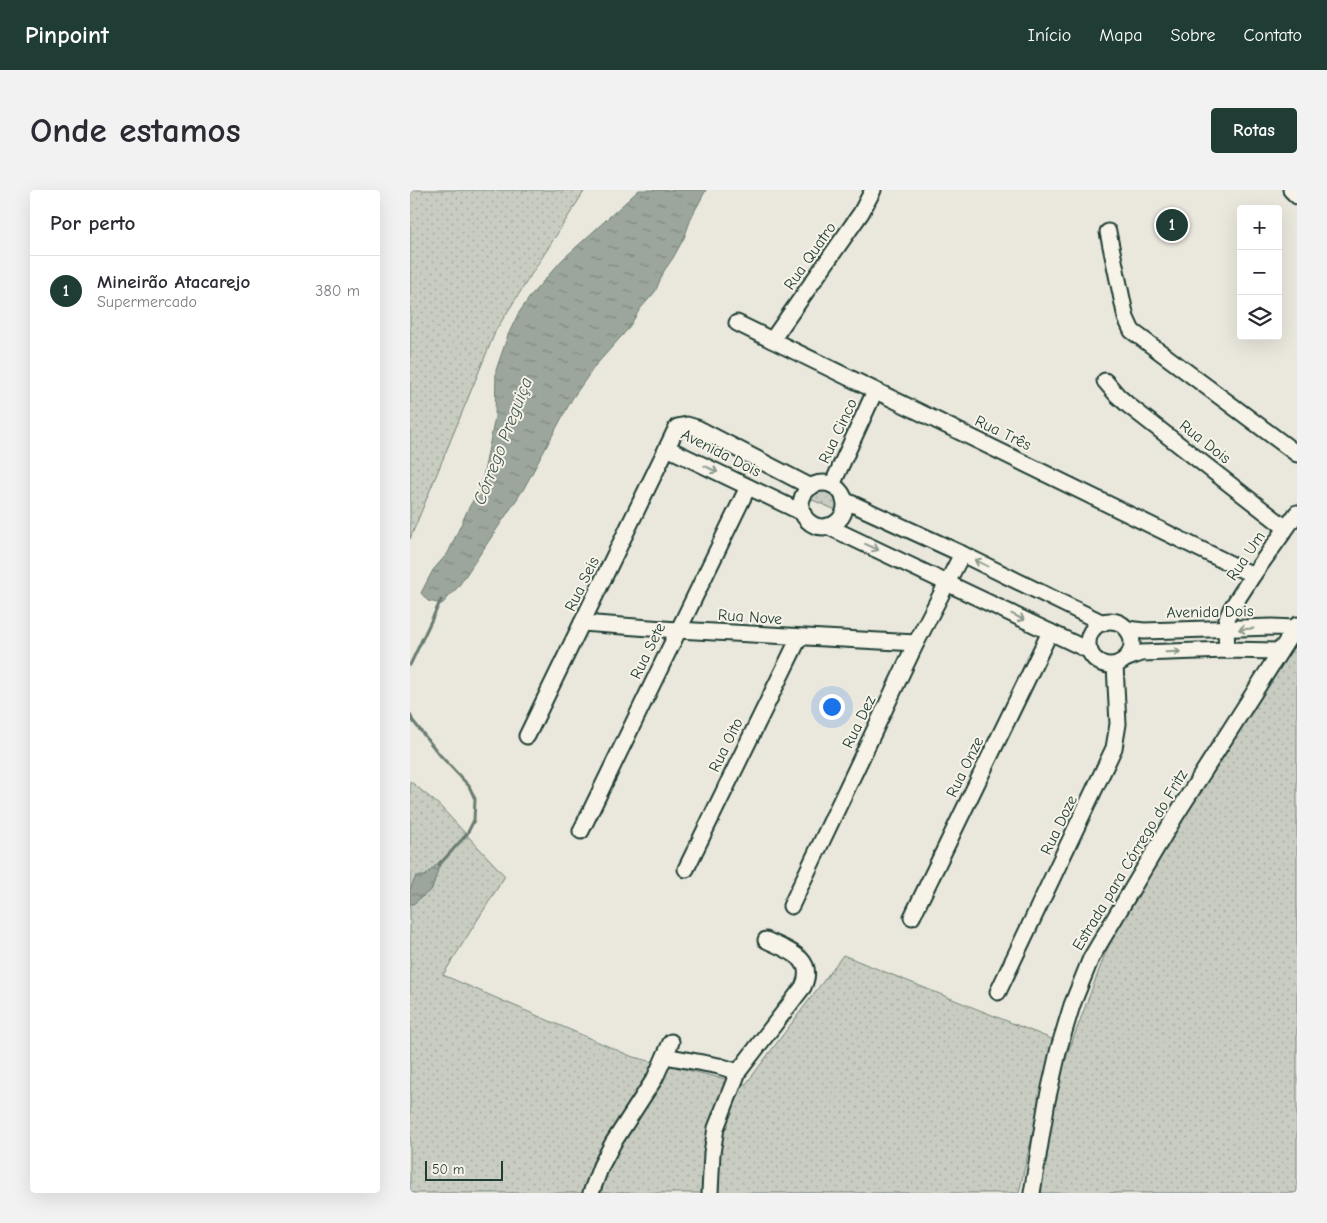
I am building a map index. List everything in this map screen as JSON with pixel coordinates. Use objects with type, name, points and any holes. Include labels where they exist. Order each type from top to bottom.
[{"type":"street","name":"Rua Quatro","points":[[772,340],[861,213],[873,190]]},
{"type":"street","points":[[1291,190],[1297,196]]},
{"type":"street","points":[[1108,232],[1126,318],[1132,330],[1297,454]]},
{"type":"street","name":"Rua Três","points":[[737,323],[1253,575]]},
{"type":"street","name":"Rua Dois","points":[[1105,381],[1128,404],[1286,528]]},
{"type":"street","name":"Rua Cinco","points":[[832,485],[876,391]]},
{"type":"street","name":"Avenida Dois","points":[[811,487],[697,428],[687,425],[678,427],[667,448],[803,513],[815,526],[828,526],[1090,651],[1102,664],[1120,662]]},
{"type":"street","name":"Rua Seis","points":[[526,736],[667,448]]},
{"type":"street","points":[[803,513],[802,500],[811,487],[821,484],[832,485]]},
{"type":"street","name":"Avenida Dois","points":[[832,485],[840,491],[844,500],[962,554],[1103,623],[1114,622],[1127,629],[1296,627]]},
{"type":"street","name":"Rua Sete","points":[[581,831],[748,487]]},
{"type":"street","points":[[828,526],[842,516],[844,500]]},
{"type":"street","name":"Rua Um","points":[[1227,650],[1226,629],[1231,609],[1297,513]]},
{"type":"street","name":"Rua Dez","points":[[791,906],[916,643],[962,554]]},
{"type":"street","name":"Rua Nove","points":[[582,623],[799,638],[916,643]]},
{"type":"street","points":[[1090,651],[1088,645],[1091,633],[1098,625],[1103,623]]},
{"type":"street","name":"Estrada para Córrego do Fritz","points":[[1032,1193],[1047,1101],[1059,1048],[1072,1004],[1090,958],[1176,815],[1296,627]]},
{"type":"street","points":[[1120,662],[1129,654],[1132,643],[1127,629]]},
{"type":"street","name":"Rua Onze","points":[[912,917],[1050,632]]},
{"type":"street","name":"Rua Oito","points":[[686,869],[799,638]]},
{"type":"street","points":[[1120,662],[1141,653],[1227,650],[1280,651]]},
{"type":"street","name":"Rua Doze","points":[[998,992],[1114,748],[1118,724],[1120,662]]},
{"type":"street","points":[[710,1193],[712,1153],[716,1128],[738,1072],[807,980],[808,972],[806,965],[798,957],[766,940]]},
{"type":"street","points":[[591,1193],[601,1166],[613,1143],[655,1078],[671,1042]]},
{"type":"street","points":[[665,1056],[719,1066],[738,1072]]},
{"type":"shaded area","points":[[410,190],[585,190],[496,330],[410,539]]},
{"type":"shaded area","points":[[821,490],[835,496],[838,503],[838,511],[808,498],[811,494]]},
{"type":"shaded area","points":[[1297,639],[1297,1193],[1038,1193],[1042,1161],[1061,1071],[1107,949],[1147,874]]},
{"type":"shaded area","points":[[410,781],[439,805],[505,876],[443,975],[633,1057],[746,1084],[843,955],[1054,1040],[1019,1193],[410,1193]]},
{"type":"water","points":[[639,190],[706,190],[692,216],[684,238],[664,271],[655,292],[640,309],[628,329],[595,366],[572,399],[523,490],[458,587],[442,604],[428,601],[421,593],[433,570],[448,553],[468,509],[481,487],[495,417],[496,370],[508,335],[518,314],[532,294],[562,260]]},
{"type":"water","points":[[441,860],[432,889],[413,904],[410,904],[410,890],[416,876],[425,876]]},
{"type":"waterway","name":"Córrego Preguiça","points":[[410,665],[441,600]]},
{"type":"waterway","name":"Córrego Preguiça","points":[[410,714],[413,721],[439,754],[469,786],[475,799],[474,820],[467,834],[439,865]]},
{"type":"place","name":"Mineirão Atacarejo","points":[[1172,225]]}]
